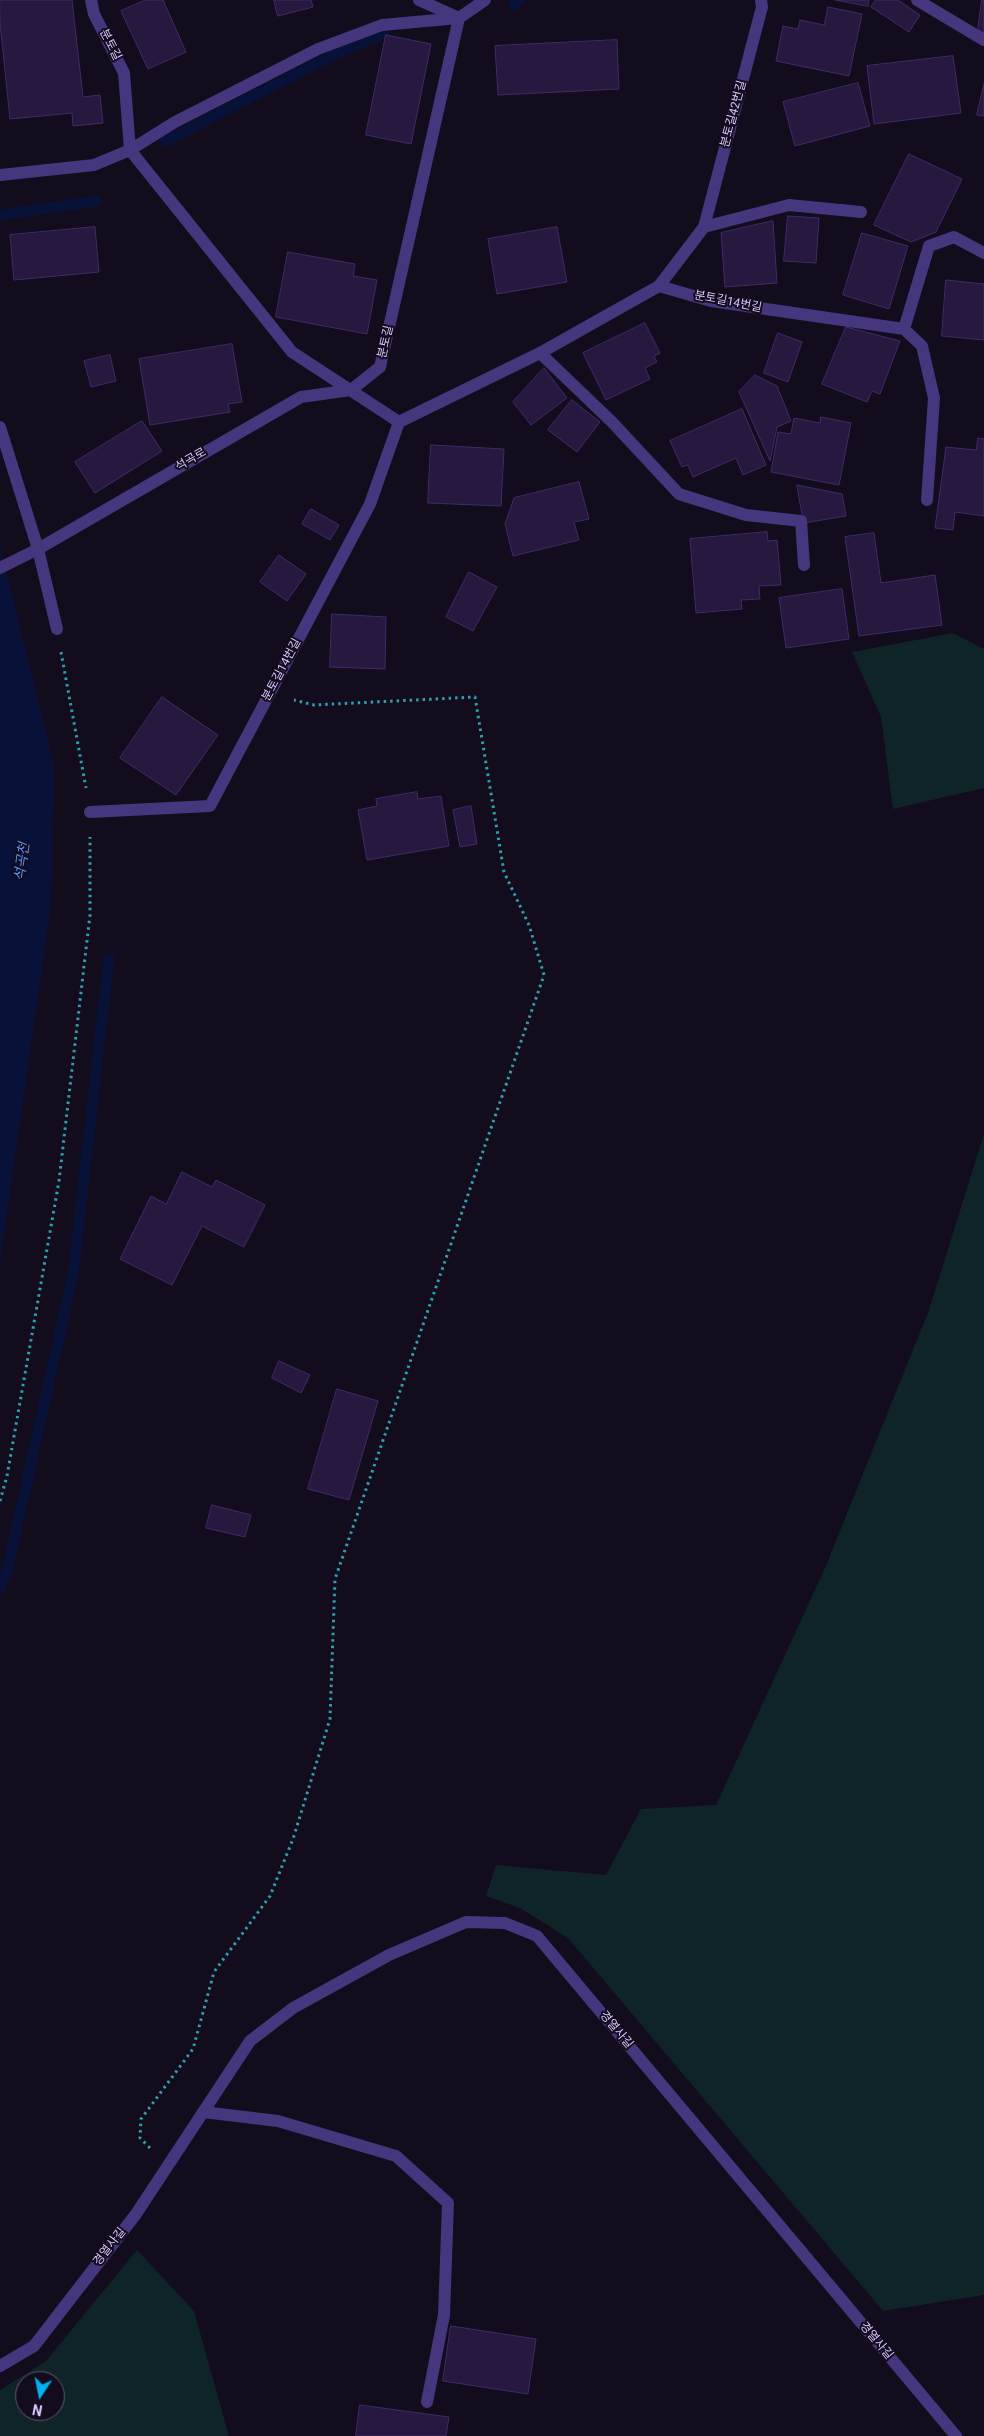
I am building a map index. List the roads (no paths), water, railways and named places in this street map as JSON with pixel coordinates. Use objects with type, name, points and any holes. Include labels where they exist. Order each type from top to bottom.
[{"type":"street","name":"분토길","points":[[91,0],[94,14],[124,73],[130,150]]},
{"type":"street","points":[[419,0],[459,18]]},
{"type":"street","points":[[0,175],[94,165],[130,150],[175,122],[318,49],[382,25],[459,18],[485,0]]},
{"type":"street","name":"분토길42번길","points":[[659,286],[704,227],[762,7],[761,0]]},
{"type":"street","points":[[917,0],[984,40]]},
{"type":"street","name":"분토길","points":[[351,390],[380,367],[459,18]]},
{"type":"street","points":[[130,150],[292,352],[399,422],[540,354],[659,286]]},
{"type":"street","points":[[704,227],[789,205],[861,212]]},
{"type":"street","points":[[927,500],[934,398],[922,346],[904,329],[929,246],[954,236],[984,253]]},
{"type":"street","name":"분토길14번길","points":[[659,286],[711,301],[904,329]]},
{"type":"street","points":[[540,354],[612,422],[679,494],[746,515],[801,521],[804,564]]},
{"type":"street","name":"석곡로","points":[[4,566],[38,549],[301,397],[351,390]]},
{"type":"street","name":"분토길14번길","points":[[90,812],[210,806],[370,504],[399,422]]},
{"type":"street","points":[[0,427],[38,549],[57,629]]},
{"type":"street","name":"경열사길","points":[[0,2366],[34,2346],[136,2214],[166,2165],[250,2042],[293,2008],[389,1955],[466,1922],[505,1923],[537,1936],[956,2436]]},
{"type":"street","points":[[203,2112],[278,2122],[396,2156],[448,2203],[444,2315],[427,2402]]},
{"type":"water","name":"석곡천","points":[[0,546],[54,766],[51,906],[0,1263]]},
{"type":"waterway","points":[[514,5],[520,0]]},
{"type":"waterway","points":[[166,141],[327,58],[384,33]]},
{"type":"waterway","points":[[0,215],[97,201]]},
{"type":"waterway","points":[[0,1588],[7,1571],[73,1275],[109,959]]}]
